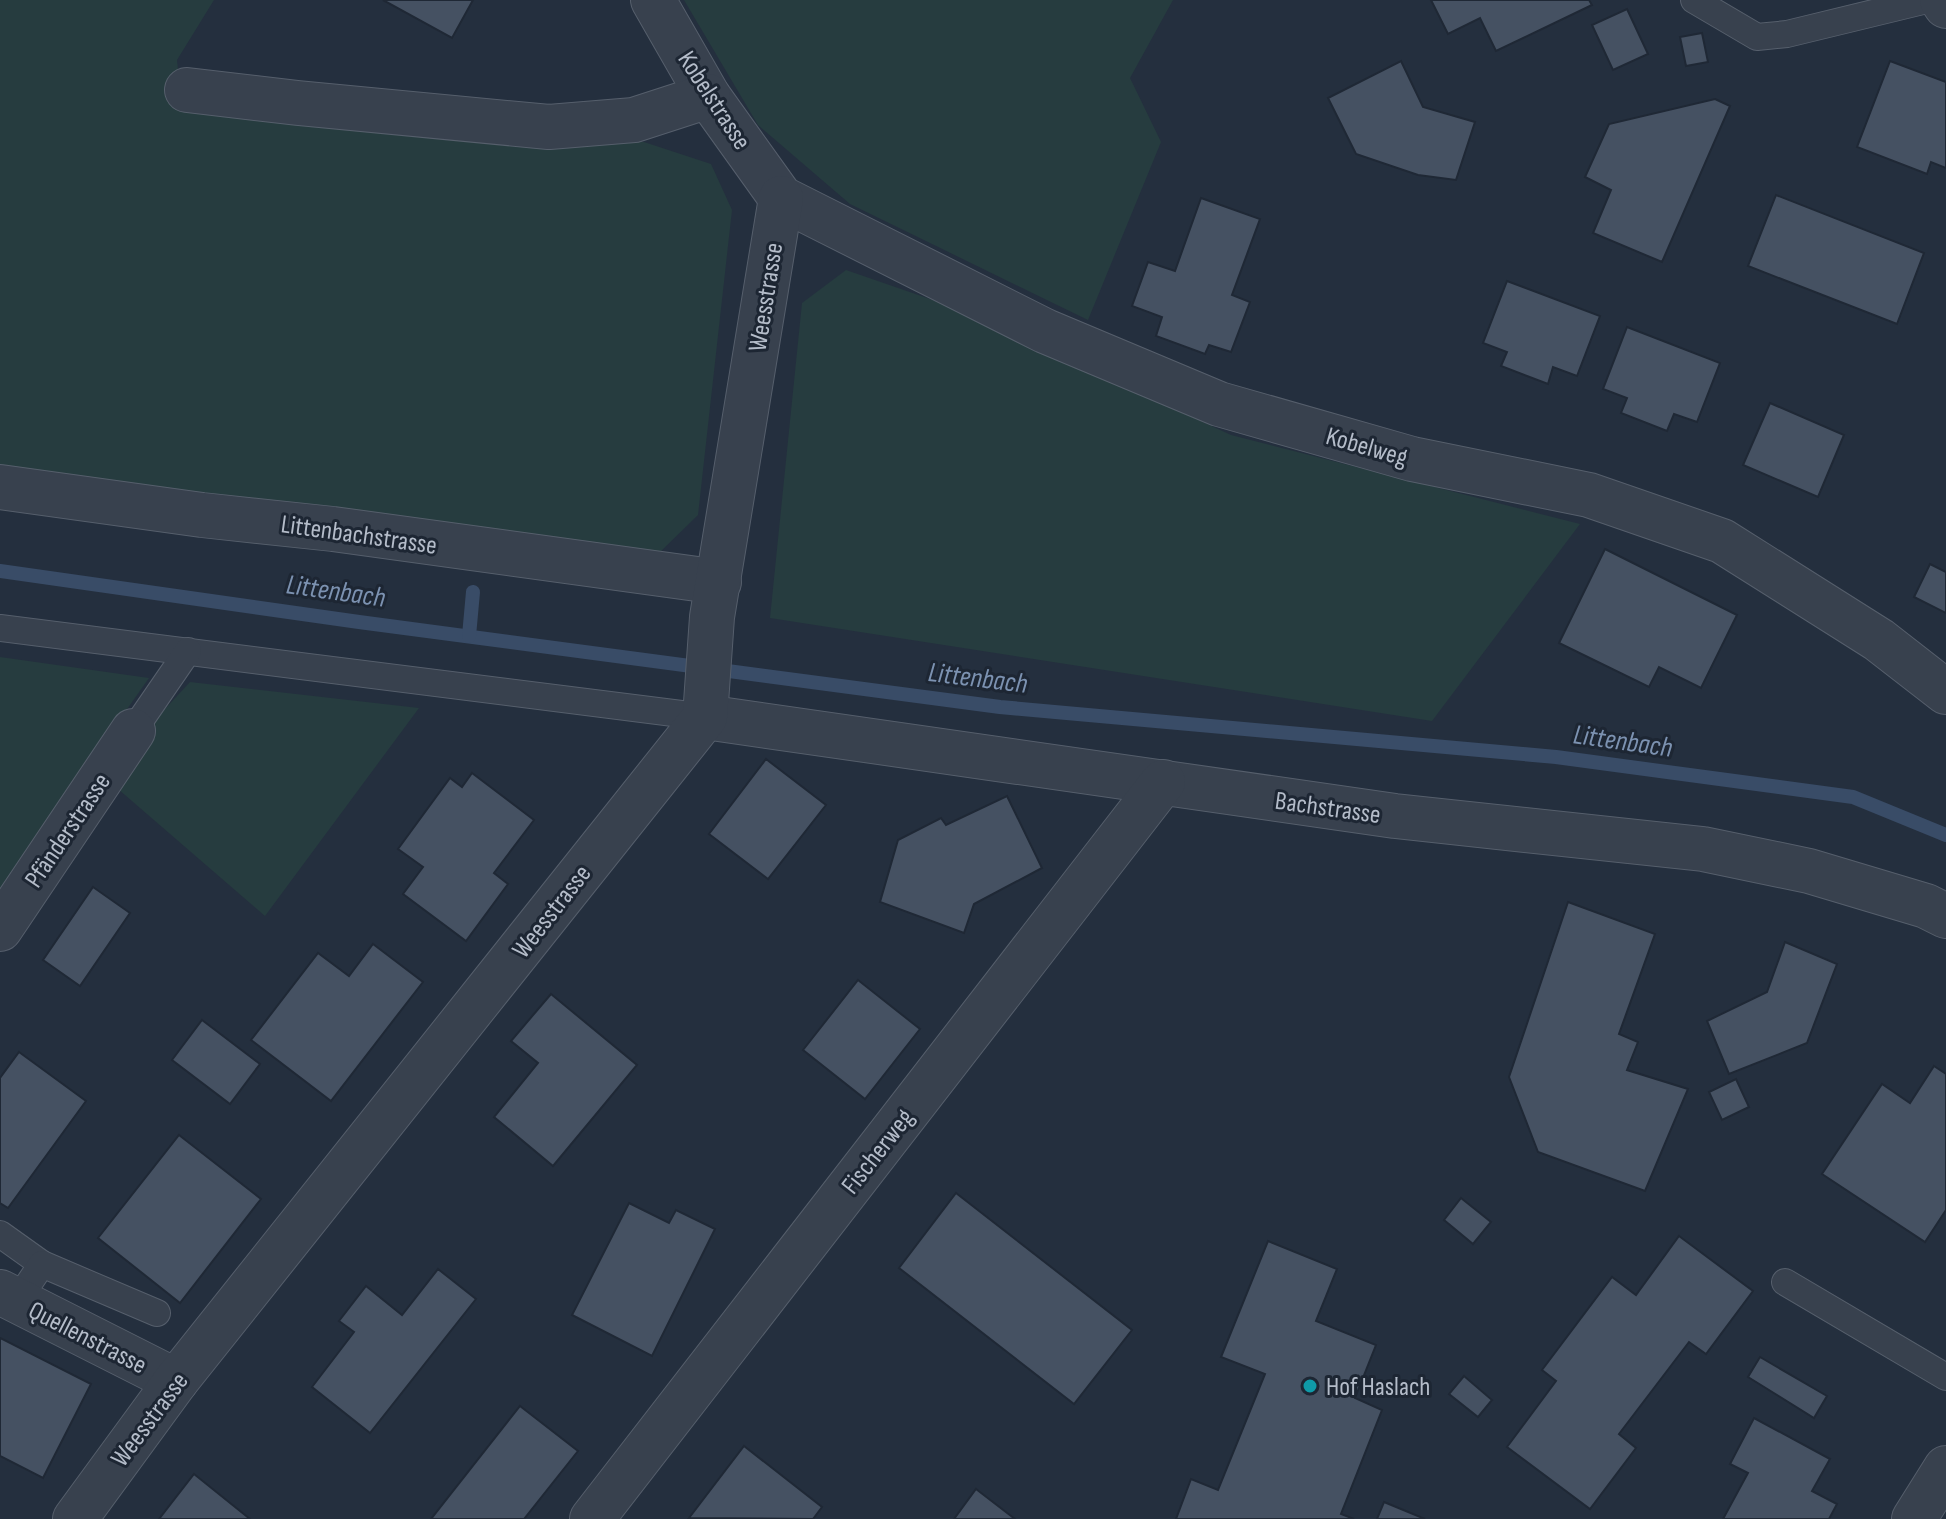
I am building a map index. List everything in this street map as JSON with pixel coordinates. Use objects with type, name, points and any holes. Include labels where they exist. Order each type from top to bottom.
[{"type":"street","name":"Kobelstrasse","points":[[653,0],[708,96],[781,198]]},
{"type":"street","points":[[1942,0],[1946,6]]},
{"type":"street","points":[[187,90],[549,127],[634,120],[708,96]]},
{"type":"street","name":"Weesstrasse","points":[[75,1519],[176,1381],[705,707],[716,600],[781,198]]},
{"type":"street","name":"Kobelweg","points":[[781,198],[1045,331],[1219,404],[1412,459],[1589,495],[1722,541],[1879,640],[1946,692]]},
{"type":"street","name":"Littenbachstrasse","points":[[0,487],[202,515],[333,529],[716,600]]},
{"type":"street","name":"Bachstrasse","points":[[705,707],[1163,782],[1395,816],[1703,849],[1809,871],[1926,906],[1946,916]]},
{"type":"street","name":"Pfänderstrasse","points":[[0,929],[133,731]]},
{"type":"street","name":"Fischerweg","points":[[592,1519],[1163,782]]},
{"type":"street","name":"Quellenstrasse","points":[[8,1296],[176,1381]]},
{"type":"street","points":[[1914,1519],[1946,1468]]},
{"type":"lane","points":[[1694,0],[1757,37],[1787,34],[1927,0]]},
{"type":"lane","points":[[0,628],[705,707]]},
{"type":"lane","points":[[133,731],[188,651]]},
{"type":"lane","points":[[0,1234],[42,1264],[157,1313]]},
{"type":"lane","points":[[8,1296],[42,1264]]},
{"type":"lane","points":[[1785,1282],[1946,1377]]},
{"type":"green space","points":[[0,0],[214,0],[177,60],[182,108],[393,129],[644,142],[711,164],[732,210],[698,515],[657,555],[0,468]]},
{"type":"green space","points":[[684,0],[1173,0],[1130,78],[1161,142],[1088,320],[850,204],[758,125]]},
{"type":"green space","points":[[846,270],[953,307],[1231,435],[1580,524],[1432,721],[770,618],[802,303]]},
{"type":"green space","points":[[0,657],[149,678],[0,889]]},
{"type":"green space","points":[[190,682],[419,708],[265,916],[103,776]]},
{"type":"building","points":[[383,0],[473,0],[452,38]]},
{"type":"building","points":[[1431,0],[1589,0],[1592,5],[1496,51],[1480,18],[1448,34]]},
{"type":"building","points":[[1627,9],[1648,54],[1613,70],[1592,25]]},
{"type":"building","points":[[1702,33],[1708,62],[1686,66],[1680,37]]},
{"type":"building","points":[[1401,61],[1423,107],[1475,122],[1456,180],[1418,175],[1356,154],[1328,98]]},
{"type":"building","points":[[1890,61],[1946,82],[1946,168],[1931,162],[1927,174],[1857,147]]},
{"type":"building","points":[[1715,99],[1730,106],[1662,262],[1593,233],[1611,190],[1585,177],[1609,124]]},
{"type":"building","points":[[1776,195],[1924,253],[1897,324],[1748,266]]},
{"type":"building","points":[[1201,198],[1260,219],[1232,295],[1250,302],[1231,352],[1209,345],[1205,354],[1156,336],[1162,317],[1132,306],[1148,262],[1175,271]]},
{"type":"building","points":[[1507,281],[1600,316],[1577,376],[1553,367],[1548,384],[1501,366],[1507,352],[1483,343]]},
{"type":"building","points":[[1627,327],[1720,363],[1697,422],[1674,414],[1667,431],[1621,413],[1627,398],[1603,389]]},
{"type":"building","points":[[1770,403],[1844,435],[1818,497],[1743,465]]},
{"type":"building","points":[[1605,549],[1737,615],[1701,688],[1659,667],[1649,687],[1559,643]]},
{"type":"building","points":[[1930,564],[1946,572],[1946,613],[1914,597]]},
{"type":"building","points":[[766,759],[826,805],[768,879],[709,834]]},
{"type":"building","points":[[472,773],[534,820],[494,873],[508,884],[466,941],[403,894],[423,867],[398,849],[450,778],[462,787]]},
{"type":"building","points":[[1007,796],[1042,868],[974,904],[964,933],[880,902],[898,840],[941,818],[946,825]]},
{"type":"building","points":[[93,887],[130,913],[80,986],[43,960]]},
{"type":"building","points":[[1568,902],[1655,934],[1619,1034],[1638,1042],[1627,1070],[1688,1089],[1645,1191],[1538,1152],[1509,1077]]},
{"type":"building","points":[[1785,942],[1837,964],[1807,1043],[1729,1074],[1707,1021],[1767,992]]},
{"type":"building","points":[[373,944],[423,982],[331,1101],[251,1040],[318,953],[349,976]]},
{"type":"building","points":[[858,980],[920,1029],[865,1099],[803,1050]]},
{"type":"building","points":[[551,994],[637,1065],[553,1166],[494,1117],[538,1063],[511,1041]]},
{"type":"building","points":[[202,1020],[260,1064],[230,1104],[172,1060]]},
{"type":"building","points":[[19,1052],[86,1101],[8,1208],[0,1203],[0,1078]]},
{"type":"building","points":[[1934,1066],[1946,1074],[1946,1210],[1925,1242],[1822,1174],[1882,1084],[1910,1103]]},
{"type":"building","points":[[1736,1079],[1749,1107],[1722,1120],[1709,1092]]},
{"type":"building","points":[[179,1135],[261,1199],[180,1303],[98,1238]]},
{"type":"building","points":[[956,1193],[1132,1330],[1074,1404],[899,1268]]},
{"type":"building","points":[[1461,1198],[1491,1222],[1473,1244],[1444,1220]]},
{"type":"building","points":[[629,1203],[669,1223],[676,1210],[715,1229],[652,1356],[572,1315]]},
{"type":"building","points":[[1679,1236],[1753,1291],[1706,1354],[1689,1342],[1619,1434],[1636,1448],[1590,1509],[1507,1447],[1556,1381],[1542,1370],[1612,1277],[1636,1295]]},
{"type":"building","name":"Hof Haslach","points":[[1268,1241],[1337,1269],[1316,1321],[1376,1345],[1355,1398],[1382,1410],[1341,1514],[1354,1519],[1176,1519],[1191,1479],[1218,1490],[1265,1374],[1221,1357]]},
{"type":"building","points":[[438,1269],[476,1299],[370,1433],[312,1387],[354,1332],[339,1321],[366,1286],[402,1315]]},
{"type":"building","points":[[0,1338],[91,1384],[43,1478],[0,1456]]},
{"type":"building","points":[[1760,1357],[1827,1396],[1814,1418],[1748,1377]]},
{"type":"building","points":[[1464,1376],[1492,1400],[1478,1417],[1449,1394]]},
{"type":"building","points":[[520,1406],[578,1451],[524,1519],[431,1519]]},
{"type":"building","points":[[1754,1418],[1830,1459],[1812,1491],[1837,1504],[1829,1519],[1723,1519],[1748,1473],[1730,1464]]},
{"type":"building","points":[[744,1446],[822,1507],[813,1519],[689,1518]]},
{"type":"building","points":[[194,1474],[250,1519],[159,1519]]},
{"type":"building","points":[[976,1489],[1015,1519],[954,1519]]},
{"type":"building","points":[[1384,1502],[1425,1519],[1377,1519]]},
{"type":"waterway","name":"Littenbach","points":[[0,571],[1000,707],[1556,757],[1853,797],[1946,835]]},
{"type":"waterway","points":[[469,636],[473,592]]},
{"type":"place","name":"Hof Haslach","points":[[1310,1386]]}]
